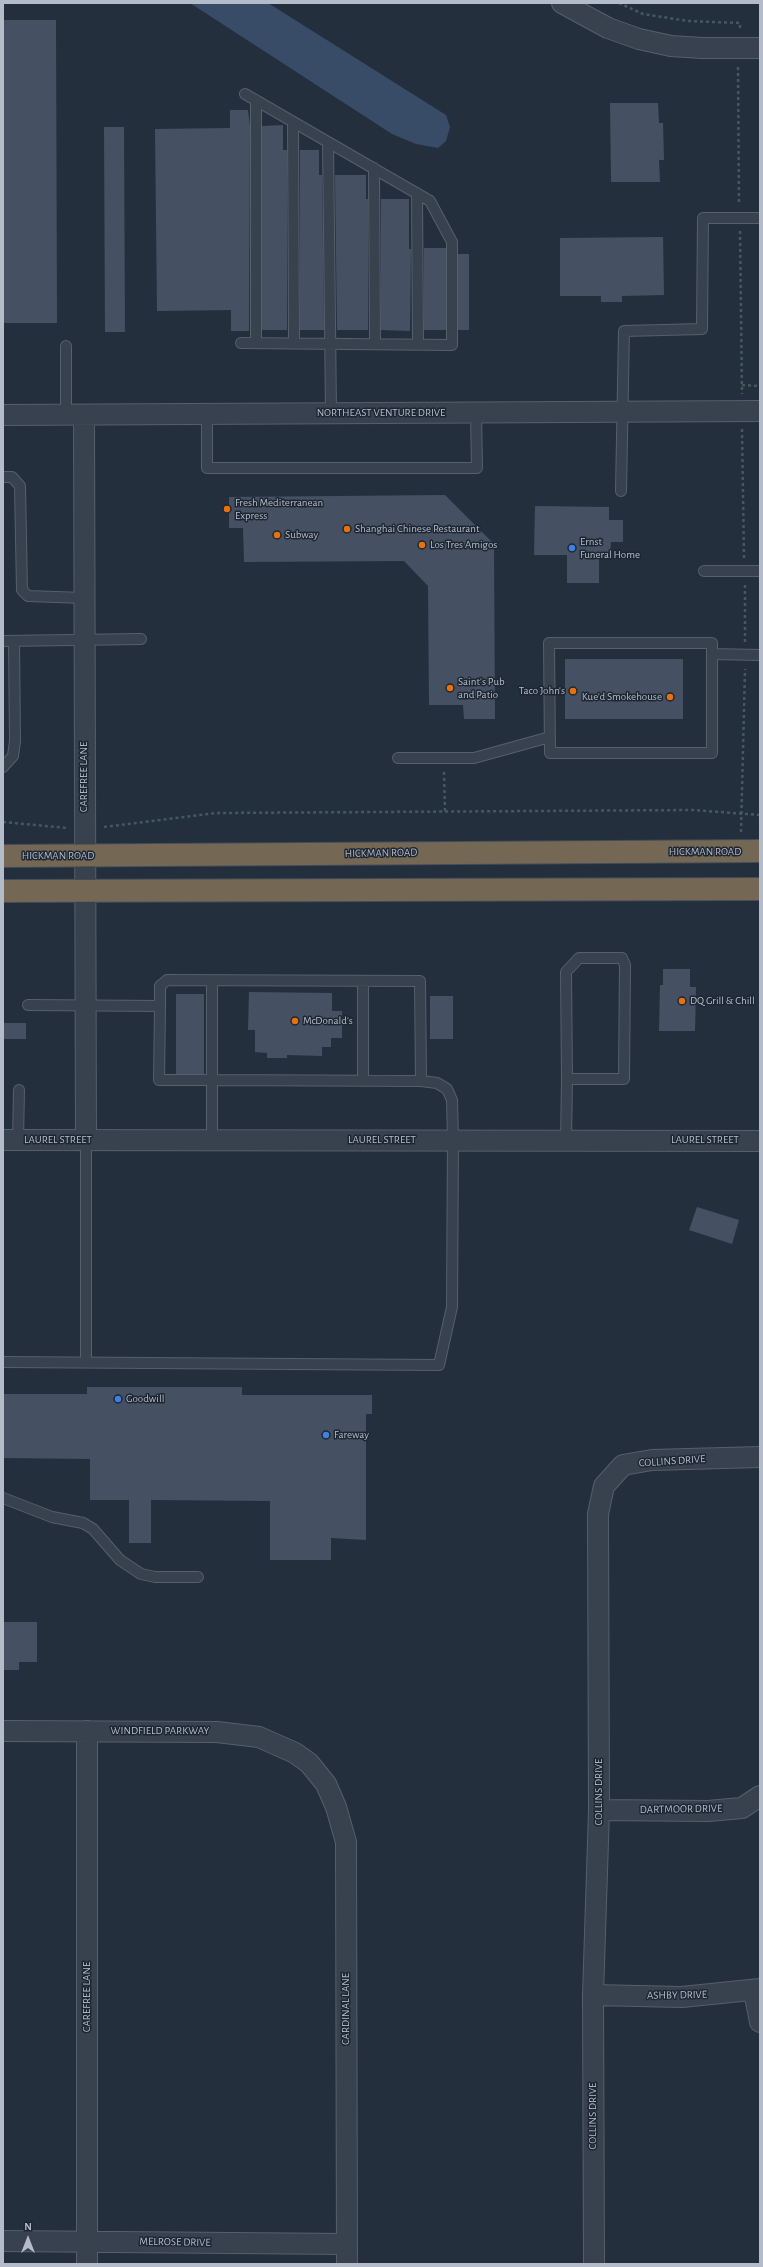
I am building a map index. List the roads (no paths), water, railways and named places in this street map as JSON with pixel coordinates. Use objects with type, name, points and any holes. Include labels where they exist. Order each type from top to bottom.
[{"type":"highway","name":"HICKMAN ROAD","points":[[3,856],[84,857],[431,852],[750,852]]},
{"type":"highway","points":[[3,891],[760,888]]},
{"type":"street","points":[[562,3],[608,28],[639,39],[670,46],[760,48]]},
{"type":"street","name":"NORTHEAST VENTURE DRIVE","points":[[3,415],[751,411]]},
{"type":"street","name":"CAREFREE LANE","points":[[75,415],[84,598],[86,1140]]},
{"type":"street","name":"LAUREL STREET","points":[[11,1140],[760,1141]]},
{"type":"street","name":"COLLINS DRIVE","points":[[594,2264],[593,1995],[599,1810],[598,1514],[604,1486],[623,1465],[645,1461],[760,1457]]},
{"type":"street","name":"WINDFIELD PARKWAY","points":[[3,1731],[217,1732],[259,1736],[295,1753],[309,1763]]},
{"type":"street","name":"CAREFREE LANE","points":[[87,1731],[88,2264]]},
{"type":"street","name":"CARDINAL LANE","points":[[309,1763],[326,1784],[336,1807],[346,1842],[347,2264]]},
{"type":"street","name":"DARTMOOR DRIVE","points":[[599,1810],[708,1811],[742,1808],[760,1796]]},
{"type":"street","points":[[757,1990],[760,2022]]},
{"type":"street","name":"ASHBY DRIVE","points":[[593,1995],[682,1997],[757,1990]]},
{"type":"street","name":"MELROSE DRIVE","points":[[3,2241],[347,2244]]},
{"type":"lane","points":[[241,343],[452,345],[452,242],[430,201],[245,94]]},
{"type":"lane","points":[[256,100],[256,343]]},
{"type":"lane","points":[[293,122],[294,343]]},
{"type":"lane","points":[[328,142],[331,413]]},
{"type":"lane","points":[[374,168],[375,344]]},
{"type":"lane","points":[[417,194],[418,344]]},
{"type":"lane","points":[[621,491],[624,331],[702,329],[703,218],[760,218]]},
{"type":"lane","points":[[66,346],[75,415]]},
{"type":"lane","points":[[207,414],[207,468],[477,468],[476,413]]},
{"type":"lane","points":[[3,477],[12,477],[20,486],[22,590],[28,596],[84,598]]},
{"type":"lane","points":[[704,572],[760,572]]},
{"type":"lane","points":[[3,641],[141,639]]},
{"type":"lane","points":[[3,767],[13,756],[15,741],[14,642]]},
{"type":"lane","points":[[549,643],[712,643],[712,654],[712,753],[550,752],[549,643]]},
{"type":"lane","points":[[712,654],[760,655]]},
{"type":"lane","points":[[398,758],[474,758],[550,737]]},
{"type":"lane","points":[[566,1140],[566,972],[579,958],[622,958],[625,965],[624,1079],[567,1079]]},
{"type":"lane","points":[[3,1362],[439,1365],[452,1307],[453,1140],[452,1100],[447,1089],[437,1083],[421,1080],[159,1080],[160,986],[167,980],[420,981],[421,1080]]},
{"type":"lane","points":[[212,981],[212,1140]]},
{"type":"lane","points":[[363,981],[363,1080]]},
{"type":"lane","points":[[28,1005],[160,1006]]},
{"type":"lane","points":[[11,1140],[19,1090]]},
{"type":"lane","points":[[86,1140],[86,1362]]},
{"type":"lane","points":[[3,1498],[52,1517],[82,1523],[93,1529],[120,1560],[141,1574],[155,1577],[198,1577]]},
{"type":"water","points":[[190,3],[268,3],[446,115],[450,127],[446,141],[438,148],[416,144],[392,134]]},
{"type":"place","name":"Fresh Mediterranean Express","points":[[227,509]]},
{"type":"place","name":"Shanghai Chinese Restaurant","points":[[347,529]]},
{"type":"place","name":"Subway","points":[[277,535]]},
{"type":"place","name":"Los Tres Amigos","points":[[422,545]]},
{"type":"place","name":"Ernst Funeral Home","points":[[572,548]]},
{"type":"place","name":"Saint's Pub and Patio","points":[[450,688]]},
{"type":"place","name":"Taco John's","points":[[573,691]]},
{"type":"place","name":"Kue'd Smokehouse","points":[[670,697]]},
{"type":"place","name":"DQ Grill & Chill","points":[[682,1001]]},
{"type":"place","name":"McDonald's","points":[[295,1021]]},
{"type":"place","name":"Goodwill","points":[[118,1399]]},
{"type":"place","name":"Fareway","points":[[326,1435]]}]
